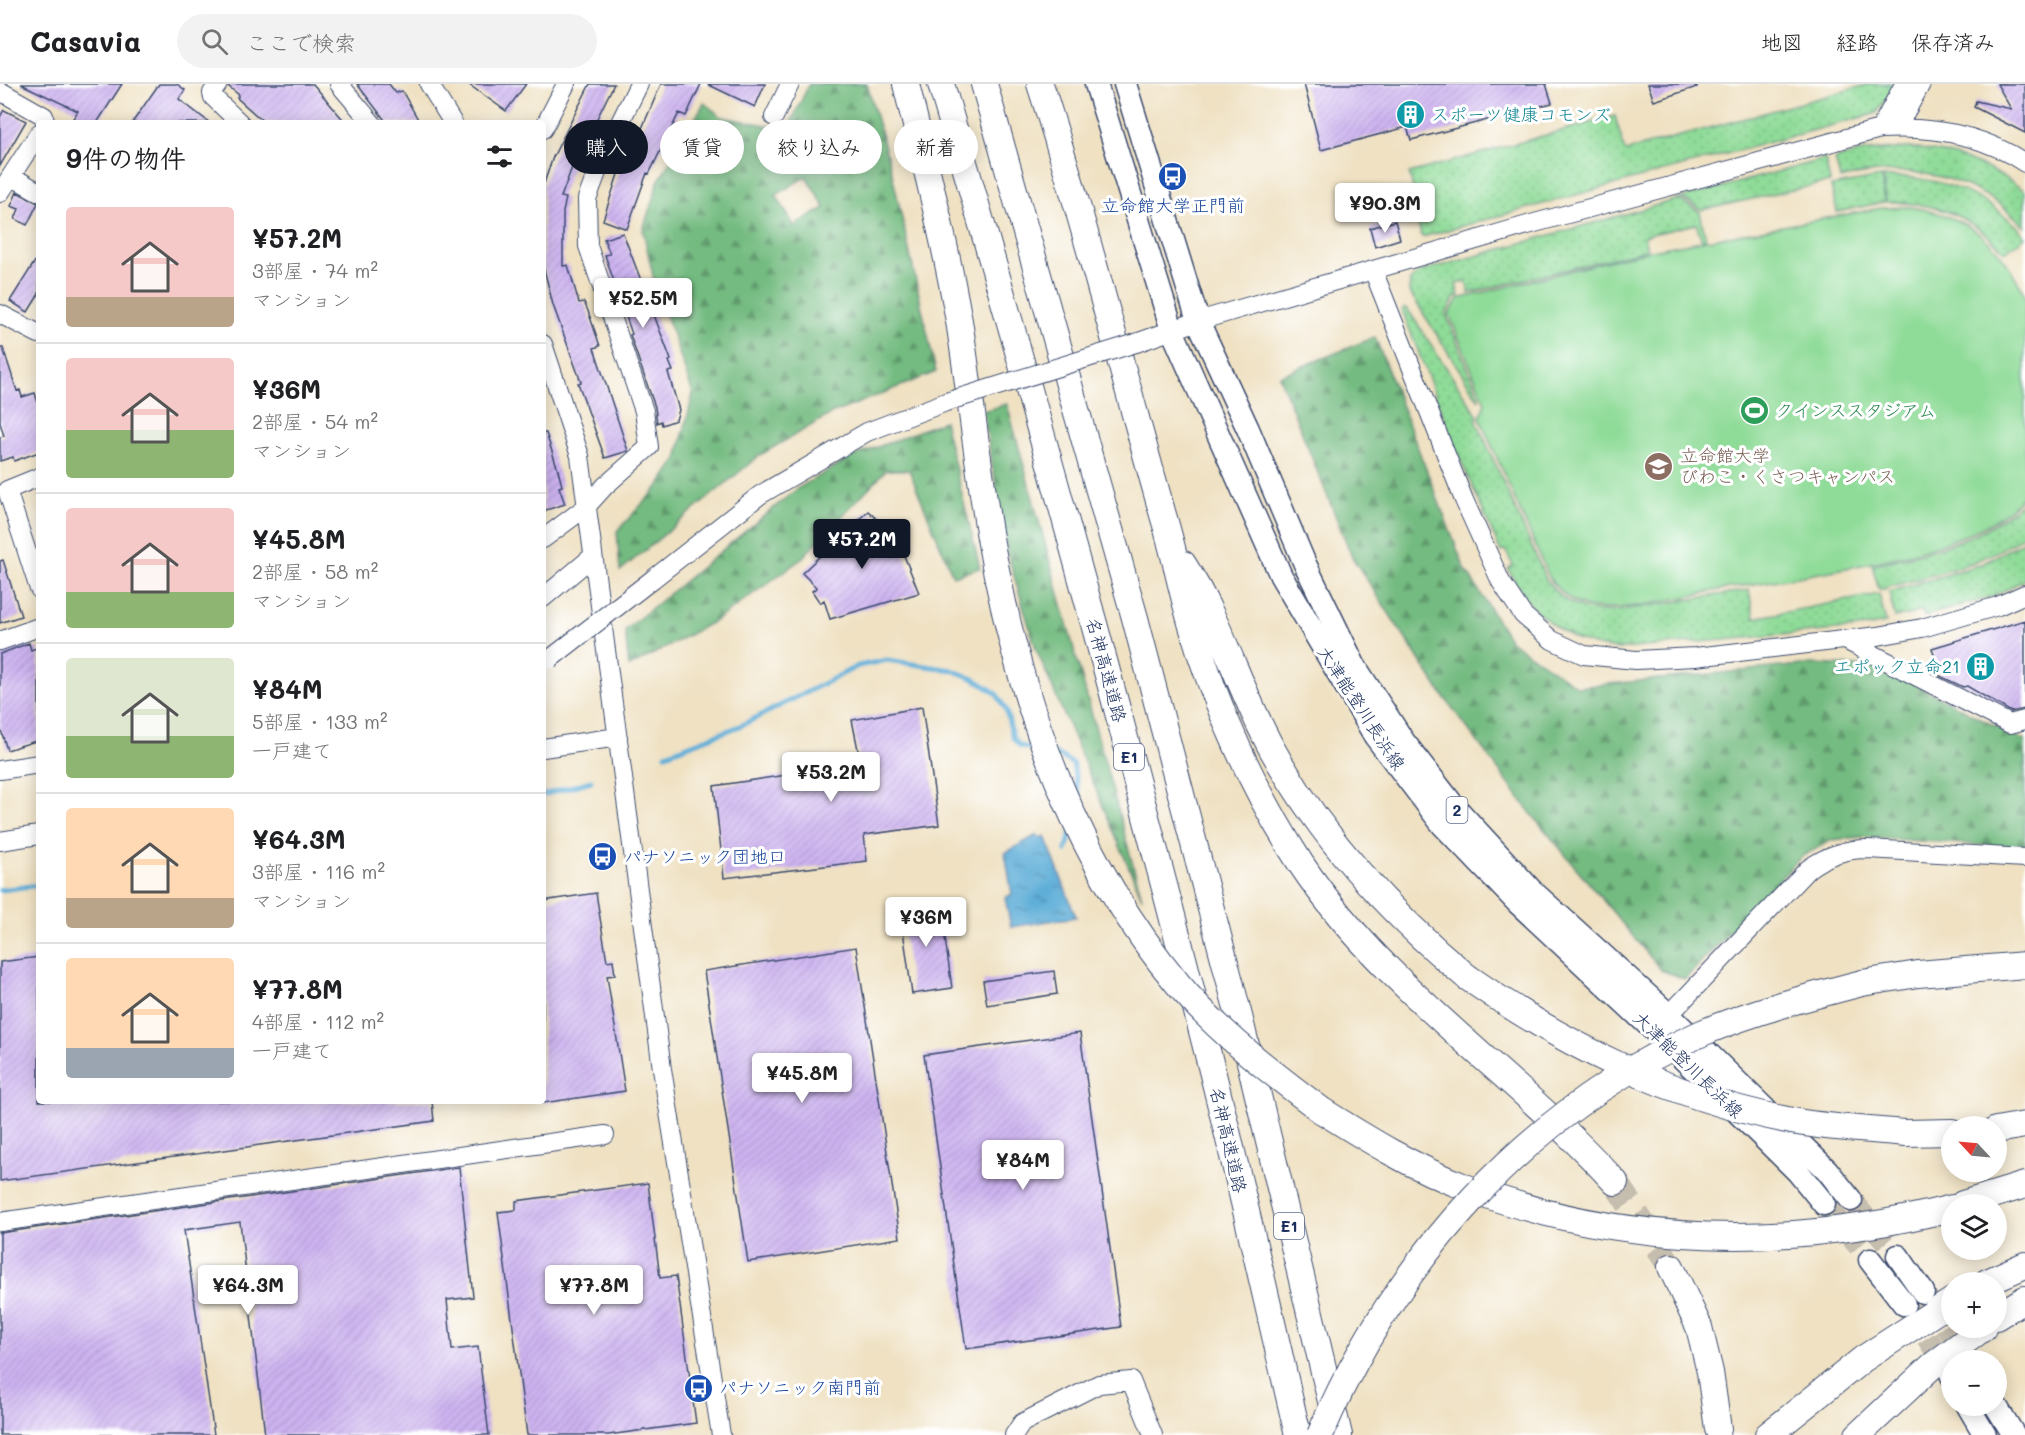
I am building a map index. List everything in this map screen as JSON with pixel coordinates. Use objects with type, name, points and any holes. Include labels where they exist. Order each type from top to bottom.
[{"type":"highway","points":[[906,84],[937,211],[959,322],[982,500],[1009,636],[1036,726],[1069,811],[1088,848],[1135,924],[1179,985],[1228,1033],[1321,1110],[1374,1143],[1464,1187],[1528,1208],[1617,1229],[1706,1236],[1824,1233],[1904,1220],[1941,1211]]},
{"type":"highway","name":"名神高速道路","points":[[941,84],[1081,576],[1204,1041],[1298,1435]]},
{"type":"highway","name":"E1","points":[[984,84],[1138,629],[1239,1016],[1340,1435]]},
{"type":"highway","points":[[1040,84],[1068,171],[1173,549],[1192,628],[1223,713],[1267,806],[1301,864],[1340,917],[1412,993],[1537,1105],[1615,1182]]},
{"type":"highway","points":[[1173,549],[1204,596],[1271,748],[1304,801],[1369,885],[1430,946],[1467,977],[1522,1016],[1586,1052],[1665,1086],[1788,1120],[1905,1133],[1941,1132]]},
{"type":"highway","points":[[1320,1435],[1364,1343],[1407,1276],[1462,1210],[1530,1143],[1614,1081],[1702,1034],[1796,1000],[1862,983],[1918,974],[2025,965]]},
{"type":"highway","points":[[1204,1041],[1212,1107],[1283,1435]]},
{"type":"highway","points":[[2007,1128],[2025,1125]]},
{"type":"highway","points":[[1996,1194],[2025,1185]]},
{"type":"highway","points":[[2007,1273],[2025,1265]]},
{"type":"highway","points":[[1671,1268],[1699,1327],[1710,1372],[1718,1429]]},
{"type":"highway","points":[[2007,1310],[2025,1299]]},
{"type":"highway","points":[[1768,1435],[1863,1359],[1941,1307]]},
{"type":"highway","points":[[1858,1435],[1924,1373],[1970,1338]]},
{"type":"main road","name":"大津能登川長浜線","points":[[1096,84],[1172,330],[1281,576],[1375,736],[1449,832],[1518,903],[1659,1035],[1781,1156],[1824,1204]]},
{"type":"main road","name":"大津能登川長浜線","points":[[1125,84],[1198,321],[1248,429],[1305,564],[1354,665],[1404,742],[1453,805],[1532,891],[1669,1015],[1827,1170],[1851,1200]]},
{"type":"main road","points":[[1870,1260],[1914,1298],[1898,1256]]},
{"type":"main road","points":[[1974,1416],[1985,1435]]},
{"type":"main road","points":[[2002,1416],[2014,1435]]},
{"type":"street","points":[[218,84],[212,93],[213,97],[237,120]]},
{"type":"street","points":[[339,84],[369,120]]},
{"type":"street","points":[[429,84],[451,120]]},
{"type":"street","points":[[546,123],[566,84]]},
{"type":"street","points":[[546,538],[586,507],[605,486],[649,447],[644,411],[588,246],[587,199],[602,159],[639,84]]},
{"type":"street","points":[[774,117],[790,84]]},
{"type":"street","points":[[1888,129],[1904,84]]},
{"type":"street","points":[[1888,129],[1921,84]]},
{"type":"street","points":[[0,91],[44,116],[45,120]]},
{"type":"street","points":[[546,662],[760,495],[867,432],[946,402],[1136,343],[1198,321],[1373,270],[1888,129],[1930,130],[1964,136],[1995,147],[2025,163]]},
{"type":"street","points":[[0,193],[36,138]]},
{"type":"street","points":[[11,176],[36,190]]},
{"type":"street","points":[[1373,270],[1483,543],[1514,604],[1542,633],[1584,655],[1636,660],[1847,641],[1922,628],[1998,606],[2025,594]]},
{"type":"street","points":[[0,314],[36,332]]},
{"type":"street","points":[[546,353],[580,456],[662,1069],[721,1435]]},
{"type":"street","points":[[36,478],[7,490],[36,580]]},
{"type":"street","points":[[546,595],[592,556]]},
{"type":"street","points":[[0,641],[36,628]]},
{"type":"street","points":[[1847,641],[2010,724],[2025,720]]},
{"type":"street","points":[[546,748],[618,737]]},
{"type":"street","points":[[0,770],[36,764]]},
{"type":"street","points":[[0,841],[36,835]]},
{"type":"street","points":[[1669,1015],[1809,869],[1826,857],[1847,850],[1868,849],[2025,858]]},
{"type":"street","points":[[0,1222],[605,1135]]},
{"type":"street","points":[[1014,1435],[1022,1423],[1099,1384],[1131,1381],[1153,1435]]},
{"type":"green space","points":[[809,84],[867,84],[877,120],[792,120]]},
{"type":"green space","points":[[1870,84],[1895,84],[1877,113],[1422,237],[1418,224],[1422,223],[1409,173],[1615,116],[1625,151]]},
{"type":"green space","points":[[704,103],[722,117],[738,120],[694,120]]},
{"type":"green space","points":[[744,121],[756,123],[756,174],[882,174],[882,137],[936,372],[831,414],[760,455],[620,571],[617,531],[658,487],[677,459],[693,394],[653,276],[643,230],[663,174],[744,174]],"holes":[[[806,176],[825,208],[794,226],[776,195]]]},
{"type":"green space","points":[[1909,148],[1955,156],[1984,167],[2012,182],[2025,191],[2025,227],[1985,195],[1963,184],[1940,177],[1915,172],[1890,171],[1840,179],[1835,159],[1867,151]]},
{"type":"green space","points":[[1825,159],[1830,182],[1702,210],[1681,198]]},
{"type":"green space","points":[[1881,177],[1885,202],[1837,212],[1831,186]]},
{"type":"green space","points":[[1883,177],[1916,178],[1964,191],[2009,219],[2020,228],[2025,237],[2005,252],[1979,229],[1952,214],[1921,205],[1886,202]]},
{"type":"green space","points":[[1678,199],[1700,212],[1706,239],[1702,240],[1696,224],[1644,236],[1647,250],[1469,293],[1466,281],[1456,283],[1459,296],[1455,297],[1446,314],[1480,399],[1409,291],[1410,281],[1419,272]]},
{"type":"green space","name":"クインススタジアム","points":[[1909,207],[1948,217],[1980,234],[2005,260],[2025,296],[2025,492],[2015,504],[1993,522],[1950,541],[1849,568],[1633,607],[1601,609],[1588,607],[1561,592],[1549,577],[1480,419],[1485,403],[1449,314],[1458,299],[1652,250],[1882,208]]},
{"type":"green space","points":[[1407,308],[1478,416],[1476,420],[1546,579],[1568,602],[1595,611],[1616,611],[1749,590],[1754,618],[1879,594],[1886,623],[1859,628],[1621,649],[1602,647],[1568,635],[1540,614],[1517,585],[1508,569],[1513,565],[1505,550],[1501,552],[1461,461],[1402,310]]},
{"type":"green space","points":[[1375,337],[1464,567],[1510,641],[1578,687],[1812,664],[1881,667],[2022,740],[2025,739],[2025,848],[1861,837],[1832,840],[1801,857],[1685,979],[1661,970],[1529,811],[1439,690],[1352,557],[1279,376]]},
{"type":"green space","points":[[1007,404],[1142,898],[1036,649],[1008,556],[983,411]]},
{"type":"green space","points":[[944,421],[980,568],[953,576],[909,470],[886,470],[800,560],[718,619],[629,667],[625,630],[798,488],[852,457]]},
{"type":"green space","points":[[2025,499],[2025,534],[2009,545],[1974,562],[1879,590],[1872,565],[1934,550],[1974,535],[2009,513]]},
{"type":"green space","points":[[2025,540],[2025,580],[1991,597],[1924,616],[1923,611],[1895,618],[1889,592],[1982,564]]},
{"type":"water","points":[[1037,835],[1040,838],[1045,836],[1076,917],[1011,927],[1005,898],[1012,894],[1005,853]]},
{"type":"building","points":[[21,84],[122,84],[99,120],[72,120],[78,111]]},
{"type":"building","points":[[159,84],[177,84],[185,90],[179,99],[206,120],[134,120]]},
{"type":"building","points":[[229,84],[313,84],[343,120],[262,120],[237,98],[239,95],[229,87]]},
{"type":"building","points":[[357,84],[389,84],[396,93],[402,91],[418,120],[385,120]]},
{"type":"building","points":[[468,84],[526,84],[506,111]]},
{"type":"building","points":[[590,84],[614,84],[596,120],[572,120]]},
{"type":"building","points":[[661,84],[701,84],[686,116],[679,113],[676,120],[660,120],[660,152],[649,174],[648,120],[646,120]]},
{"type":"building","points":[[707,84],[765,84],[755,107]]},
{"type":"building","name":"スポーツ健康コモンズ","points":[[1304,84],[1546,84],[1552,103],[1411,140],[1407,127],[1321,150]]},
{"type":"building","points":[[1648,84],[1697,84],[1697,87],[1654,101]]},
{"type":"building","points":[[1997,84],[2025,84],[2025,133],[1974,107],[1976,101],[2011,109]]},
{"type":"building","points":[[4,110],[26,121],[0,166],[0,117]]},
{"type":"building","points":[[564,135],[564,174],[570,174],[561,197],[566,198],[563,212],[563,266],[568,265],[579,303],[584,302],[588,311],[600,346],[594,348],[628,451],[605,458],[578,383],[581,382],[553,305],[546,277],[546,177]]},
{"type":"building","points":[[618,174],[647,174],[627,229],[603,220]]},
{"type":"building","points":[[17,192],[36,202],[36,207],[27,225],[15,219],[19,209],[11,206]]},
{"type":"building","points":[[1395,221],[1400,239],[1375,247],[1370,228]]},
{"type":"building","points":[[623,233],[671,360],[669,361],[673,371],[668,372],[679,410],[676,420],[662,425],[661,421],[657,423],[655,407],[605,255],[610,254],[604,239]]},
{"type":"building","points":[[36,260],[36,299],[28,312],[10,301]]},
{"type":"building","points":[[0,348],[3,348],[17,391],[20,390],[22,397],[35,393],[36,453],[14,461],[13,457],[0,461],[0,437],[4,436],[0,423]]},
{"type":"building","points":[[546,433],[558,470],[562,486],[559,487],[565,504],[546,510]]},
{"type":"building","points":[[868,511],[897,538],[919,593],[830,619],[824,600],[820,603],[812,591],[817,588],[802,573]]},
{"type":"building","points":[[3,560],[21,616],[0,623],[0,561]]},
{"type":"building","name":"エポック立命21","points":[[2025,620],[2025,709],[2011,712],[1967,686],[1963,687],[1940,676],[1932,648]]},
{"type":"building","points":[[29,643],[31,650],[36,648],[36,741],[7,750],[0,727],[0,654]]},
{"type":"building","points":[[922,707],[939,825],[864,835],[867,861],[724,878],[714,786],[861,764],[852,720]]},
{"type":"building","points":[[596,893],[607,961],[613,960],[615,975],[607,976],[625,1091],[546,1103],[546,901]]},
{"type":"building","points":[[940,903],[952,988],[912,994],[900,909]]},
{"type":"building","points":[[856,947],[900,1238],[748,1262],[704,971]]},
{"type":"building","points":[[36,957],[36,1104],[432,1104],[434,1121],[0,1181],[0,962]]},
{"type":"building","points":[[1054,971],[1057,994],[987,1005],[983,981]]},
{"type":"building","points":[[1080,1033],[1121,1327],[966,1349],[924,1055]]},
{"type":"building","points":[[459,1167],[473,1297],[447,1300],[452,1350],[478,1347],[489,1435],[265,1435],[240,1222],[184,1230],[214,1435],[0,1435],[0,1233]]},
{"type":"building","points":[[648,1183],[660,1278],[676,1276],[696,1423],[608,1435],[527,1435],[498,1212],[516,1210],[516,1201]]},
{"type":"waterway","points":[[666,754],[740,726],[858,666],[887,660],[952,670],[974,679],[996,693],[1006,710],[1013,738],[1020,746],[1039,750]]},
{"type":"waterway","points":[[1057,754],[1073,764],[1080,803]]},
{"type":"waterway","points":[[546,794],[591,781]]},
{"type":"waterway","points":[[1066,851],[1071,833]]},
{"type":"waterway","points":[[0,890],[36,885]]},
{"type":"tunnel","points":[[1615,1182],[1671,1267]]},
{"type":"tunnel","points":[[1851,1200],[1898,1256]]},
{"type":"tunnel","points":[[1824,1204],[1870,1260]]},
{"type":"tunnel","points":[[1927,1298],[1962,1350]]},
{"type":"tunnel","points":[[1909,1310],[1941,1359]]},
{"type":"place","name":"スポーツ健康コモンズ","points":[[1410,115]]},
{"type":"place","name":"立命館大学正門前","points":[[1173,177]]},
{"type":"place","name":"クインススタジアム","points":[[1754,411]]},
{"type":"place","name":"立命館大学 びわこ・くさつキャンパス","points":[[1659,466]]},
{"type":"place","name":"エポック立命21","points":[[1981,667]]},
{"type":"place","name":"パナソニック団地口","points":[[603,857]]},
{"type":"place","name":"パナソニック南門前","points":[[698,1388]]}]
